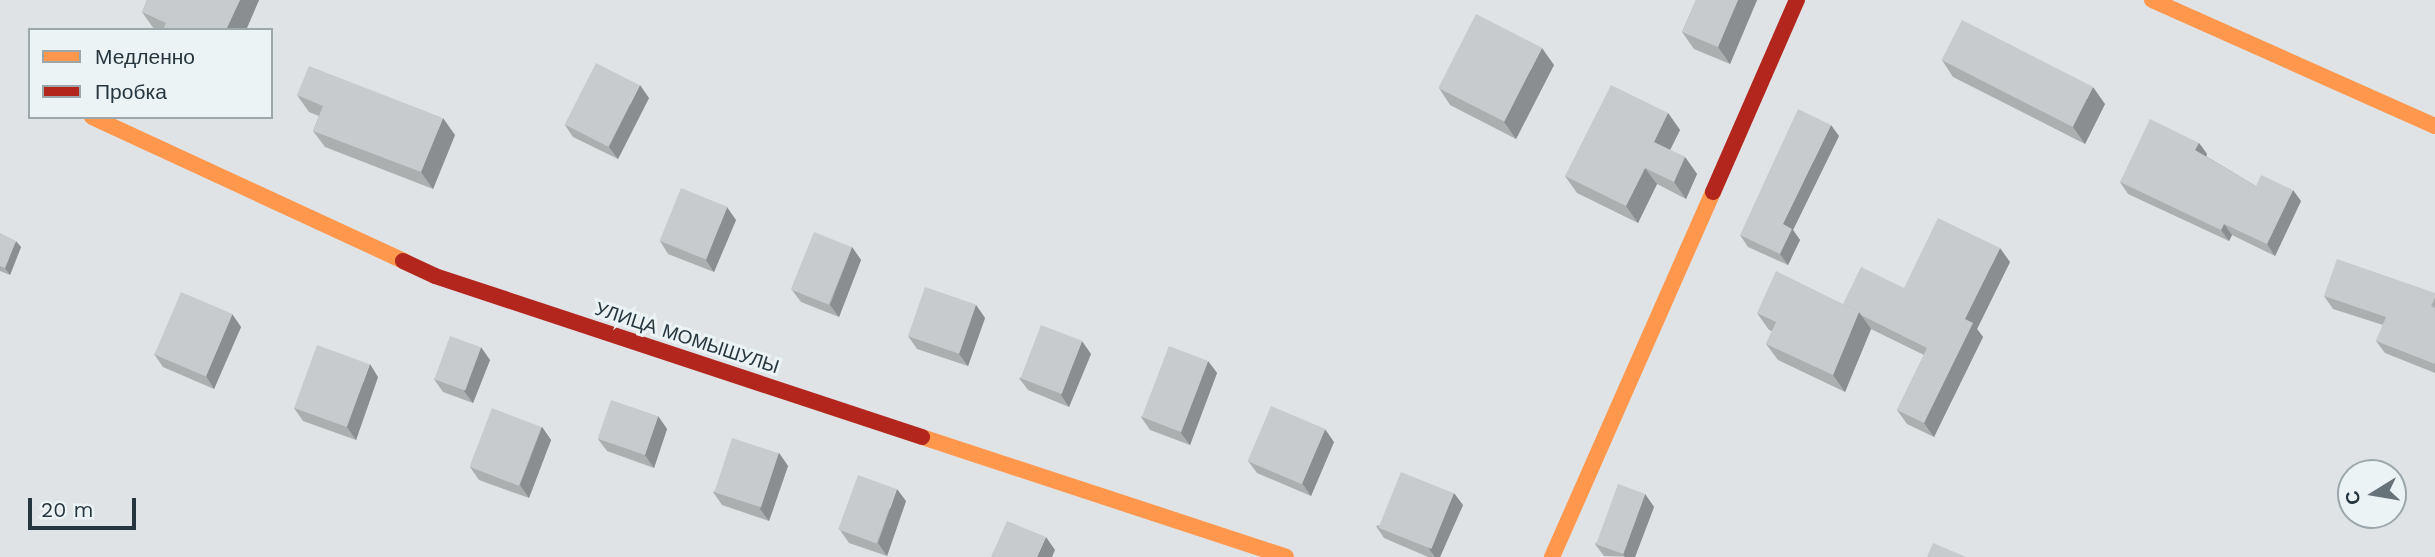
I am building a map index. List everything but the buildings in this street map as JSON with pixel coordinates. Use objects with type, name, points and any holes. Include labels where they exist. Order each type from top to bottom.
[{"type":"street","points":[[1552,557],[1797,0]]},
{"type":"street","points":[[2152,0],[2435,126]]},
{"type":"street","name":"УЛИЦА МОМЫШУЛЫ","points":[[96,119],[435,276],[1286,557]]},
{"type":"traffic: slow","points":[[2152,0],[2435,126]]},
{"type":"traffic: slow","points":[[96,119],[403,261]]},
{"type":"traffic: slow","points":[[1552,557],[1713,192]]},
{"type":"traffic: slow","points":[[922,437],[1286,557]]},
{"type":"traffic: jam","points":[[1713,192],[1797,0]]},
{"type":"traffic: jam","points":[[403,261],[435,276],[922,437]]}]
